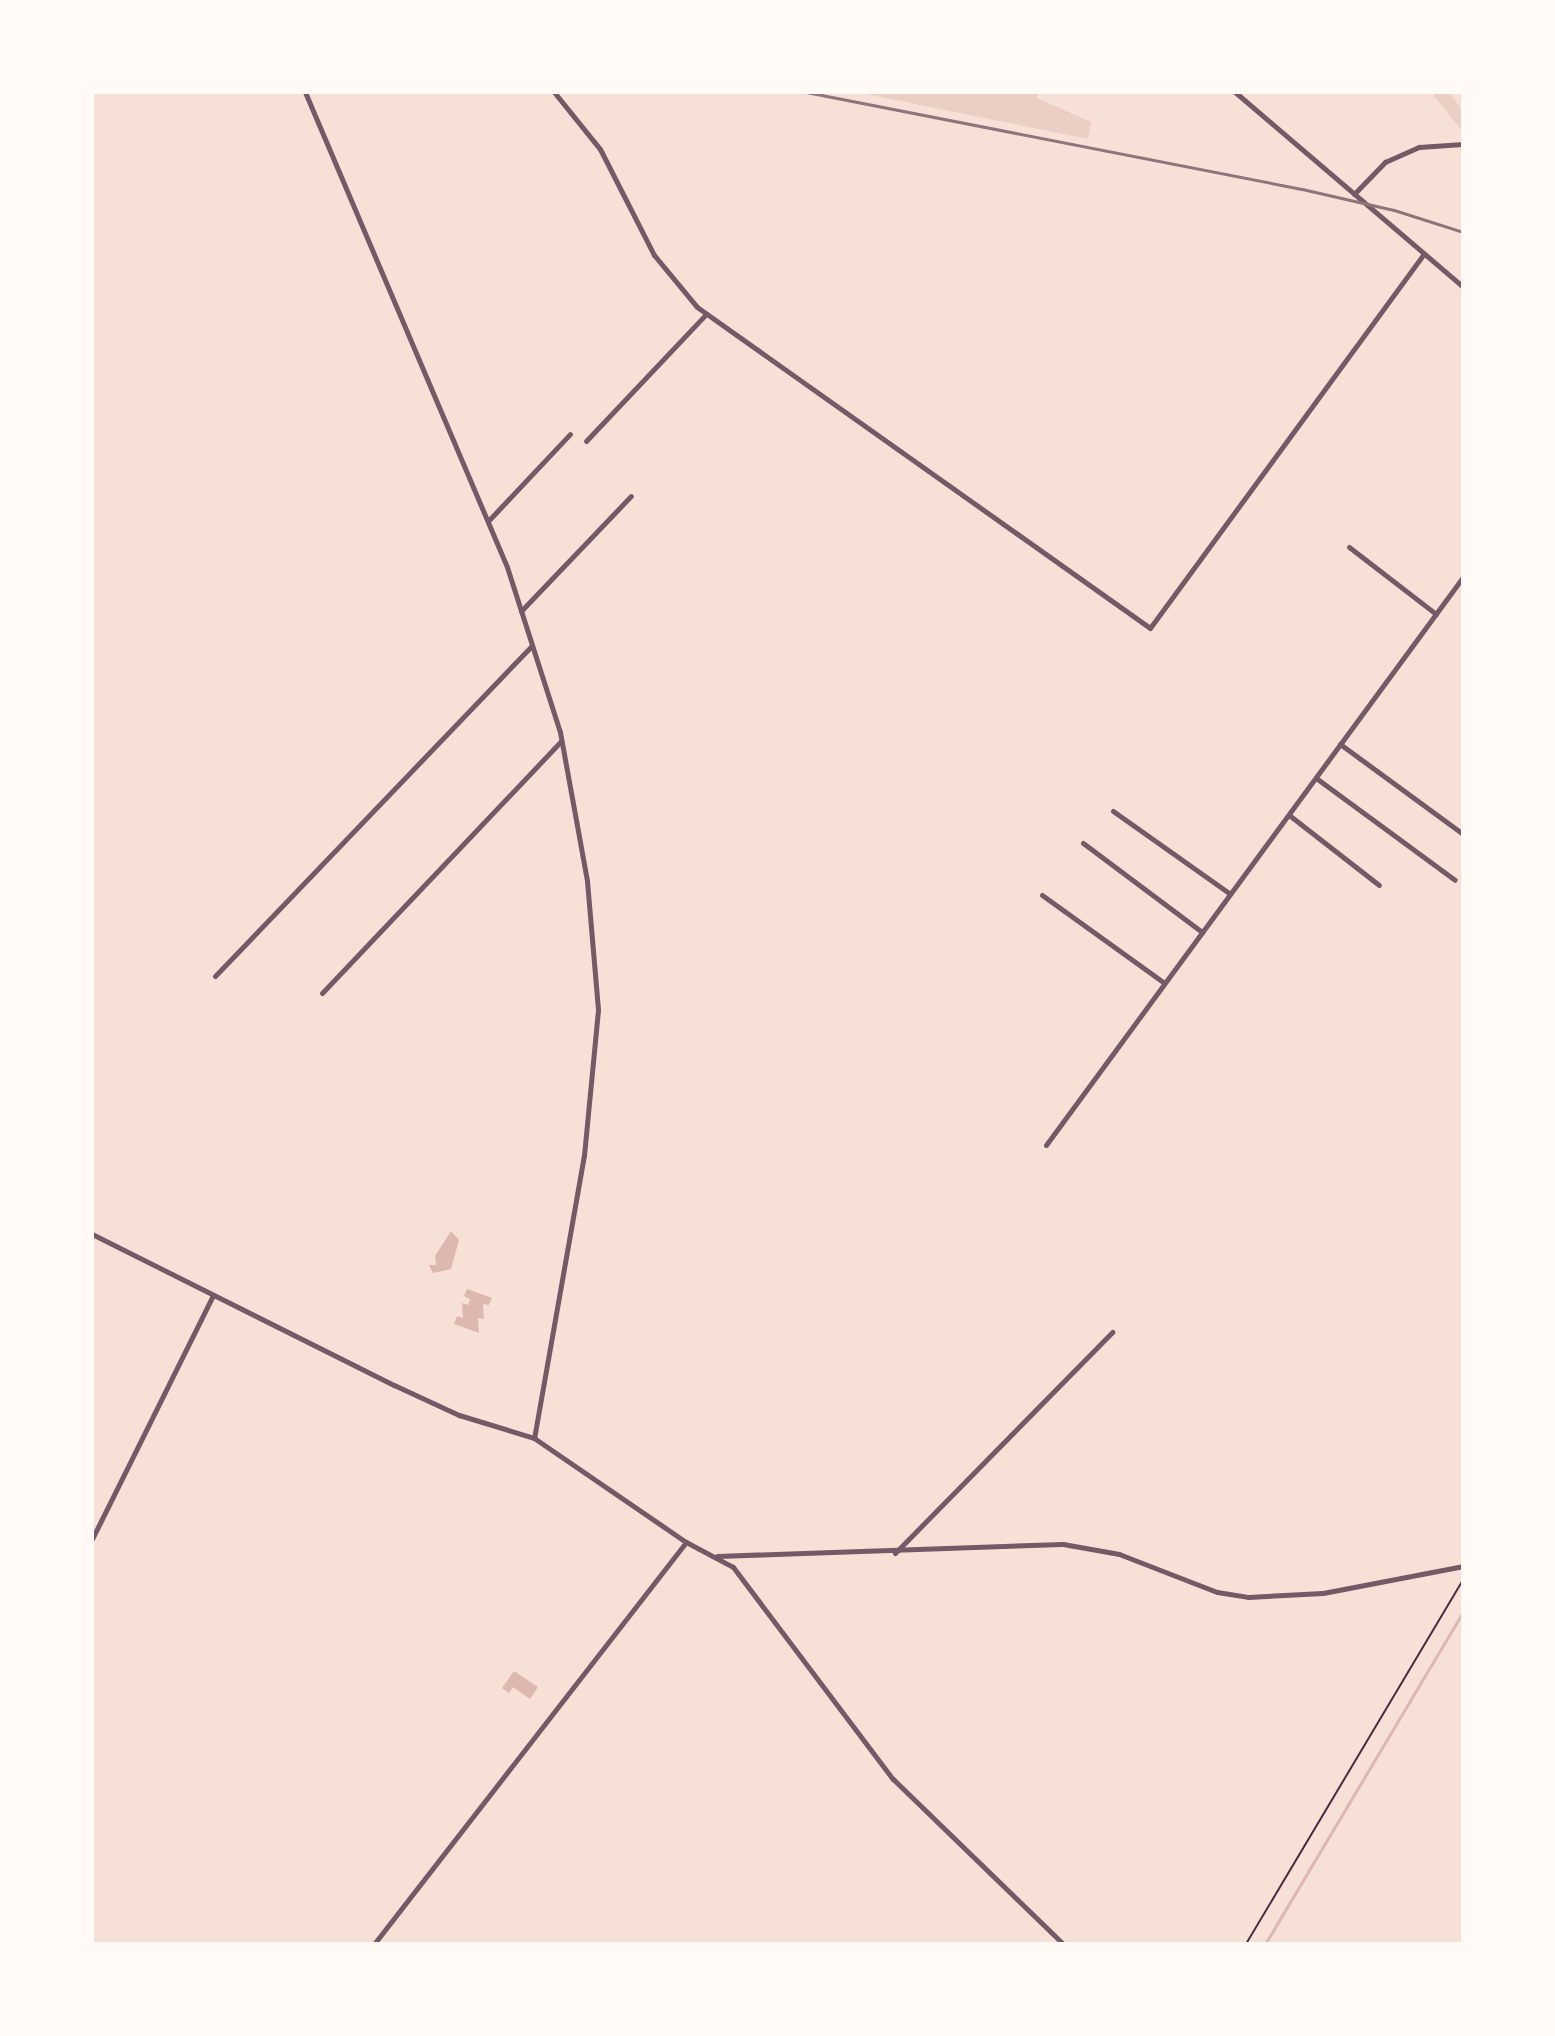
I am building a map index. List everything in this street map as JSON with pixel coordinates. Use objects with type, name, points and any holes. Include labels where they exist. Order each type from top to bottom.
[{"type":"street","points":[[305,92],[489,520],[562,740],[587,881],[598,1010],[584,1155],[534,1438]]},
{"type":"street","points":[[554,92],[600,149],[666,273],[706,313],[1150,628],[1424,253]]},
{"type":"street","points":[[1235,92],[1463,287]]},
{"type":"street","points":[[1354,194],[1385,162],[1419,147],[1463,144]]},
{"type":"street","points":[[586,441],[706,313]]},
{"type":"street","points":[[489,520],[570,434]]},
{"type":"street","points":[[521,611],[631,496]]},
{"type":"street","points":[[1349,547],[1436,614]]},
{"type":"street","points":[[1046,1145],[1463,577]]},
{"type":"street","points":[[215,976],[532,646]]},
{"type":"street","points":[[322,993],[562,740]]},
{"type":"street","points":[[1340,744],[1463,834]]},
{"type":"street","points":[[1316,778],[1455,880]]},
{"type":"street","points":[[1113,811],[1229,893]]},
{"type":"street","points":[[1289,815],[1379,885]]},
{"type":"street","points":[[1083,843],[1202,932]]},
{"type":"street","points":[[1042,895],[1163,982]]},
{"type":"street","points":[[92,1234],[459,1415],[534,1438],[686,1542],[733,1567],[893,1779],[1063,1944]]},
{"type":"street","points":[[92,1539],[213,1295]]},
{"type":"street","points":[[895,1553],[1112,1332]]},
{"type":"street","points":[[374,1944],[686,1542]]},
{"type":"street","points":[[716,1557],[895,1553],[1063,1544],[1119,1554],[1217,1592],[1248,1597],[1323,1593],[1463,1566]]},
{"type":"path","points":[[1246,1944],[1463,1580]]},
{"type":"shaded area","points":[[856,92],[1038,92],[1037,98],[1091,122],[1088,139]]},
{"type":"shaded area","points":[[1431,92],[1449,92],[1463,111],[1462,131]]},
{"type":"shaded area","points":[[451,1231],[459,1240],[451,1269],[433,1273],[429,1265],[436,1265],[435,1256]]},
{"type":"shaded area","points":[[467,1289],[492,1298],[489,1305],[483,1304],[484,1319],[478,1318],[479,1333],[454,1324],[457,1316],[463,1318],[462,1303],[468,1305],[470,1299],[464,1296]]},
{"type":"shaded area","points":[[514,1671],[538,1687],[530,1699],[513,1687],[509,1693],[502,1688]]},
{"type":"waterway","points":[[1265,1944],[1463,1612]]},
{"type":"railway","points":[[806,92],[1302,189],[1394,210],[1463,232]]}]
